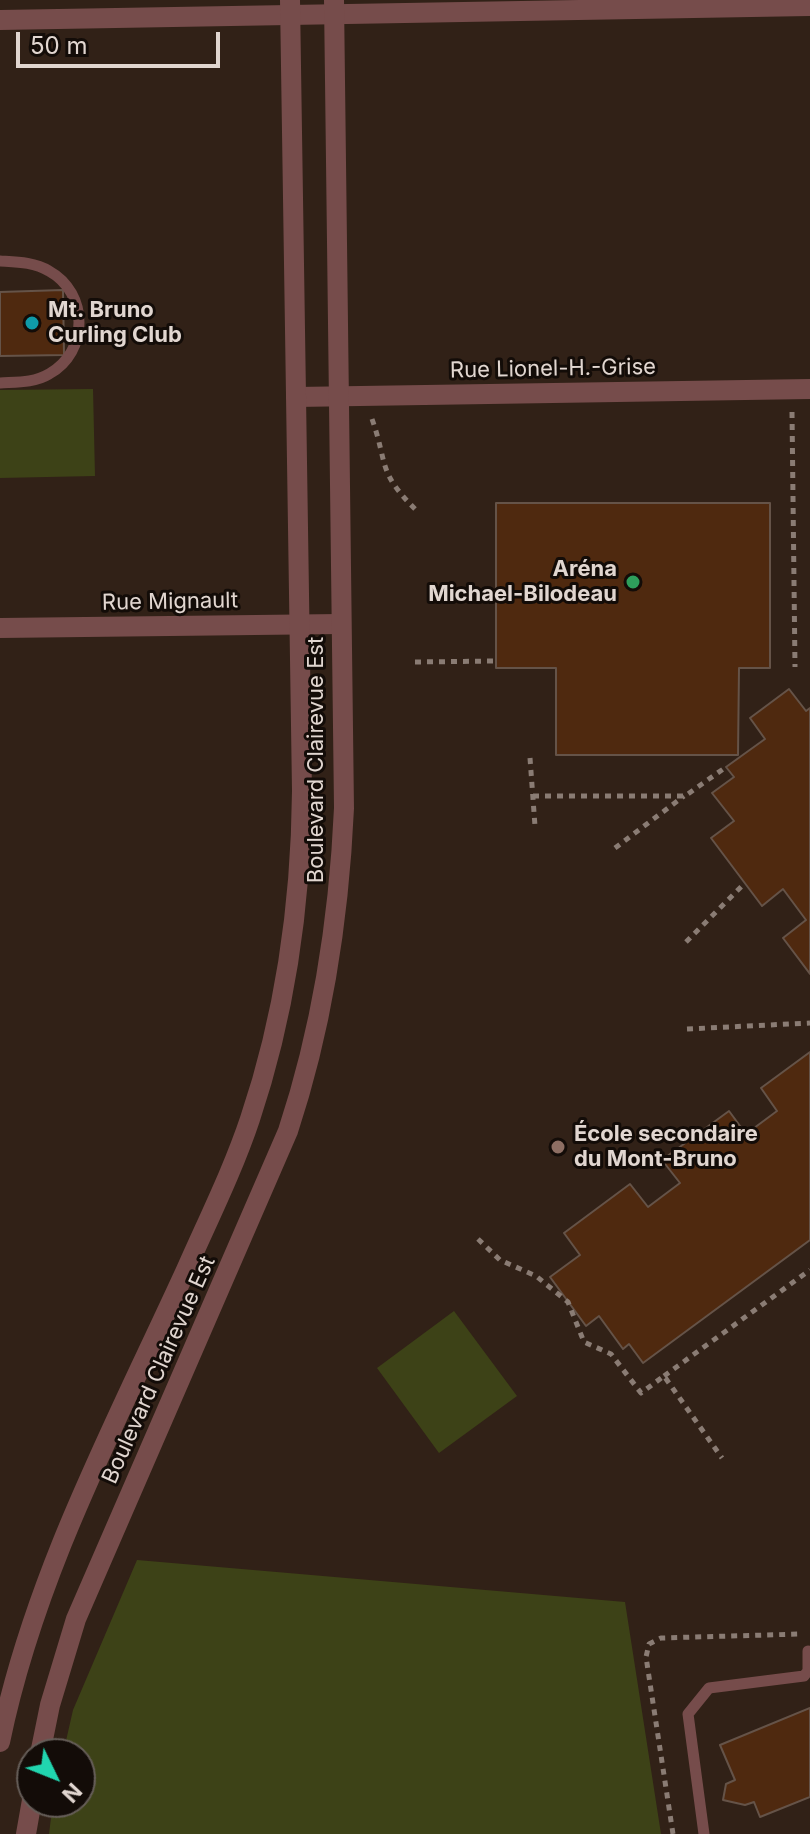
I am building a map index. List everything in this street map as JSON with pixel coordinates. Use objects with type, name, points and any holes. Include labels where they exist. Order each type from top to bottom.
[{"type":"street","points":[[0,20],[290,8],[810,6]]},
{"type":"street","name":"Boulevard Clairevue Est","points":[[0,1742],[3,1714],[57,1557],[232,1165],[263,1077],[288,973],[299,883],[302,791],[290,8]]},
{"type":"street","name":"Boulevard Clairevue Est","points":[[43,1738],[76,1619],[251,1223],[308,1070],[322,1013],[341,877],[344,808],[336,396],[334,8]]},
{"type":"street","name":"Rue Lionel-H.-Grise","points":[[296,397],[801,389]]},
{"type":"street","name":"Rue Mignault","points":[[0,628],[340,624]]},
{"type":"lane","points":[[0,261],[32,264],[58,276],[75,299],[79,328],[74,346],[57,369],[31,381],[0,383]]},
{"type":"lane","points":[[704,1834],[688,1714],[709,1688],[804,1676],[808,1671],[808,1651]]},
{"type":"path","points":[[795,667],[801,389]]},
{"type":"path","points":[[372,418],[385,472],[392,487],[415,509]]},
{"type":"path","points":[[415,662],[496,661]]},
{"type":"path","points":[[530,758],[535,826]]},
{"type":"path","points":[[615,848],[726,767]]},
{"type":"path","points":[[533,796],[685,796]]},
{"type":"path","points":[[686,942],[745,883]]},
{"type":"path","points":[[687,1029],[810,1023]]},
{"type":"path","points":[[478,1239],[500,1260],[536,1276],[568,1302],[584,1342],[611,1354],[641,1393],[810,1270]]},
{"type":"path","points":[[664,1376],[722,1458]]},
{"type":"green space","points":[[93,389],[95,476],[0,478],[0,390]]},
{"type":"green space","points":[[454,1311],[517,1396],[439,1453],[377,1368]]},
{"type":"green space","points":[[137,1560],[625,1602],[661,1834],[49,1834],[51,1818],[96,1818],[96,1738],[67,1738],[73,1710]]},
{"type":"building","name":"Mt. Bruno Curling Club","points":[[63,290],[64,355],[0,356],[0,292]]},
{"type":"building","name":"Aréna Michael-Bilodeau","points":[[496,503],[770,503],[770,668],[739,668],[738,755],[556,755],[556,668],[496,668]]},
{"type":"building","points":[[789,689],[806,711],[810,708],[810,974],[783,938],[806,920],[783,889],[762,906],[711,838],[734,821],[712,793],[734,777],[726,767],[765,739],[750,718]]},
{"type":"building","points":[[810,1052],[810,1240],[643,1363],[629,1344],[623,1349],[599,1316],[586,1326],[550,1277],[580,1255],[564,1233],[630,1184],[648,1207],[680,1183],[662,1160],[729,1111],[746,1134],[777,1111],[761,1088]]},
{"type":"building","points":[[810,1708],[810,1797],[760,1817],[754,1802],[745,1805],[723,1800],[726,1784],[735,1780],[720,1745]]},
{"type":"place","name":"Mt. Bruno Curling Club","points":[[32,323]]},
{"type":"place","name":"Aréna Michael-Bilodeau","points":[[633,582]]},
{"type":"place","name":"École secondaire du Mont-Bruno","points":[[558,1147]]}]
